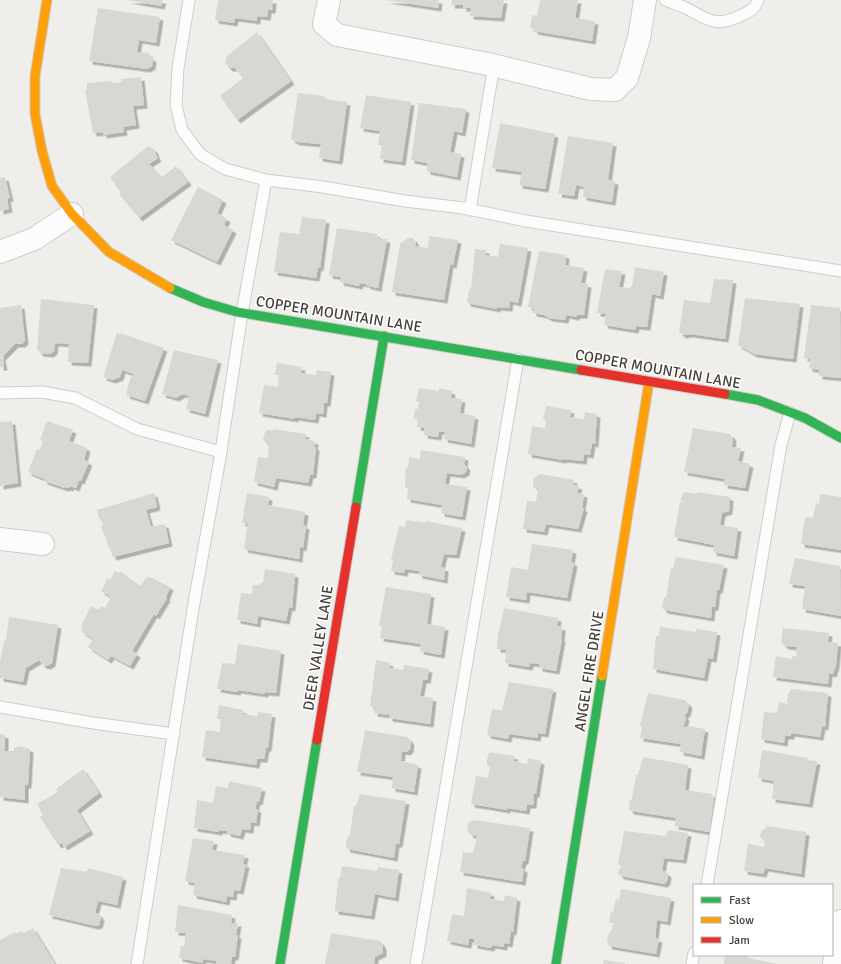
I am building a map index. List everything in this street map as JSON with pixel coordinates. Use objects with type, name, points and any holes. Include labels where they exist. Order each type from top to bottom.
[{"type":"street","name":"COPPER MOUNTAIN LANE","points":[[48,0],[35,76],[35,114],[42,151],[52,186],[72,214],[109,252],[137,270],[174,290],[203,302],[242,313],[758,400],[805,418],[841,438]]},
{"type":"street","points":[[329,0],[324,24],[337,35],[491,65],[591,89],[615,90],[627,78],[639,38],[645,0]]},
{"type":"street","points":[[0,252],[34,239],[72,214]]},
{"type":"street","name":"DEER VALLEY LANE","points":[[280,964],[384,336]]},
{"type":"street","name":"ANGEL FIRE DRIVE","points":[[556,964],[649,382]]},
{"type":"street","points":[[0,540],[43,544]]},
{"type":"street","points":[[834,964],[841,921]]},
{"type":"lane","points":[[189,0],[178,68],[176,105],[182,130],[200,154],[225,169],[266,180],[323,186],[405,201],[470,210],[526,222],[841,271]]},
{"type":"lane","points":[[665,0],[686,8],[701,18],[714,22],[731,21],[748,13],[756,6],[758,0]]},
{"type":"lane","points":[[470,210],[491,65]]},
{"type":"lane","points":[[137,964],[194,603],[221,452],[242,313],[266,180]]},
{"type":"lane","points":[[416,964],[518,359]]},
{"type":"lane","points":[[0,394],[42,392],[75,398],[137,429],[221,452]]},
{"type":"lane","points":[[707,884],[781,445],[790,413]]},
{"type":"lane","points":[[0,707],[174,734]]},
{"type":"building","points":[[127,0],[163,0],[161,6]]},
{"type":"building","points":[[218,0],[273,0],[272,10],[268,10],[267,17],[257,16],[257,21],[235,18],[234,23],[215,20]]},
{"type":"building","points":[[386,0],[439,0],[438,8]]},
{"type":"building","points":[[452,0],[504,0],[501,18],[470,16],[471,8],[463,8],[463,5],[451,5]]},
{"type":"building","points":[[540,0],[578,0],[575,18],[595,21],[592,41],[534,31],[535,29],[530,28],[532,15],[537,16]]},
{"type":"building","points":[[98,8],[160,17],[156,43],[139,40],[137,52],[149,53],[149,56],[153,59],[152,66],[147,69],[89,61]]},
{"type":"building","points":[[257,32],[291,81],[237,120],[220,96],[243,78],[235,68],[229,68],[225,62],[227,56]]},
{"type":"building","points":[[141,77],[144,105],[133,106],[136,125],[123,127],[124,132],[103,135],[103,132],[93,133],[85,90],[87,90],[87,83],[111,81],[112,83],[122,82],[121,79]]},
{"type":"building","points":[[298,93],[325,96],[324,99],[347,102],[339,161],[319,158],[321,144],[297,142],[291,139]]},
{"type":"building","points":[[366,95],[411,102],[402,162],[380,159],[382,145],[378,145],[380,131],[360,128]]},
{"type":"building","points":[[419,103],[466,109],[462,133],[454,131],[450,152],[461,154],[457,177],[427,171],[427,163],[411,160]]},
{"type":"building","points":[[500,123],[555,134],[545,189],[519,185],[522,172],[492,168]]},
{"type":"building","points":[[568,136],[613,143],[608,180],[615,181],[612,202],[583,197],[584,187],[576,185],[574,196],[558,194]]},
{"type":"building","points":[[148,146],[154,149],[158,158],[149,164],[162,177],[176,166],[188,182],[139,218],[119,194],[121,193],[110,177]]},
{"type":"building","points":[[5,177],[10,198],[7,199],[9,209],[0,211],[0,178]]},
{"type":"building","points":[[198,187],[223,200],[217,213],[227,219],[224,225],[233,230],[217,262],[171,240]]},
{"type":"building","points":[[302,217],[326,220],[320,268],[318,267],[316,278],[274,272],[280,232],[299,234]]},
{"type":"building","points":[[337,228],[377,234],[377,238],[387,239],[378,288],[360,283],[359,286],[340,282],[341,277],[329,275]]},
{"type":"building","points":[[429,236],[458,240],[453,265],[450,264],[444,300],[392,292],[400,244],[408,238],[413,238],[416,243],[415,246],[428,248]]},
{"type":"building","points":[[500,244],[528,248],[518,303],[510,301],[509,308],[497,307],[497,309],[467,303],[469,289],[471,289],[475,249],[486,250],[486,255],[498,257]]},
{"type":"building","points":[[539,251],[566,255],[565,265],[584,268],[581,283],[588,284],[584,315],[577,315],[576,317],[566,315],[565,320],[549,318],[544,315],[533,313],[533,308],[528,307]]},
{"type":"building","points":[[635,267],[664,272],[660,296],[652,294],[647,327],[636,326],[635,330],[604,325],[606,314],[597,313],[605,269],[622,271],[619,287],[629,288],[632,286]]},
{"type":"building","points":[[714,279],[733,280],[725,339],[690,334],[683,335],[679,332],[684,300],[710,303]]},
{"type":"building","points":[[745,298],[800,304],[793,359],[754,354],[738,345]]},
{"type":"building","points":[[41,299],[94,305],[88,363],[68,362],[69,344],[55,343],[54,351],[50,354],[40,353],[37,349]]},
{"type":"building","points":[[21,305],[25,341],[22,344],[15,344],[2,357],[4,367],[0,367],[0,308]]},
{"type":"building","points":[[811,305],[840,308],[841,378],[819,376],[819,370],[809,368],[810,359],[804,358]]},
{"type":"building","points":[[117,333],[164,348],[145,401],[126,395],[130,379],[134,374],[122,370],[120,377],[112,380],[103,377]]},
{"type":"building","points":[[174,350],[218,360],[205,414],[186,409],[189,396],[182,394],[176,398],[162,394]]},
{"type":"building","points":[[277,363],[302,367],[301,373],[316,375],[317,370],[331,372],[327,403],[324,403],[323,414],[316,413],[315,420],[295,417],[295,419],[259,413],[264,385],[278,387],[279,375],[275,375]]},
{"type":"building","points":[[419,388],[439,391],[439,388],[452,391],[451,398],[462,399],[460,413],[475,416],[471,444],[444,439],[445,432],[439,431],[438,437],[424,435],[425,428],[417,427],[418,419],[414,419],[415,409],[418,409],[419,402],[416,401]]},
{"type":"building","points":[[546,406],[571,410],[570,417],[584,419],[585,412],[597,414],[595,444],[592,443],[590,455],[584,454],[583,461],[563,460],[528,454],[532,426],[545,428],[546,420],[543,419]]},
{"type":"building","points":[[12,421],[18,483],[0,486],[0,422]]},
{"type":"building","points":[[47,421],[73,430],[69,441],[87,448],[84,460],[89,462],[81,481],[79,480],[76,488],[70,486],[70,488],[65,488],[44,481],[44,479],[28,472],[37,449],[40,450],[43,441],[40,440]]},
{"type":"building","points":[[693,428],[730,434],[733,438],[732,447],[741,448],[738,461],[750,464],[745,488],[724,485],[725,479],[684,472]]},
{"type":"building","points":[[273,429],[306,434],[305,439],[315,441],[314,447],[316,447],[313,475],[310,475],[308,483],[276,478],[274,487],[254,482],[258,457],[268,458],[269,443],[265,442],[263,439],[265,432],[268,430],[273,431]]},
{"type":"building","points":[[421,450],[465,457],[464,464],[467,467],[466,472],[461,475],[447,473],[445,484],[467,487],[462,517],[441,513],[442,505],[407,499],[408,488],[405,488],[406,467],[408,468],[409,457],[420,459]]},
{"type":"building","points":[[540,474],[574,480],[573,485],[579,486],[577,493],[584,494],[582,508],[584,508],[578,529],[546,524],[544,532],[523,529],[527,501],[536,502],[538,488],[534,488],[534,478]]},
{"type":"building","points":[[685,492],[697,494],[697,492],[730,497],[729,511],[722,513],[720,525],[738,528],[734,556],[713,552],[714,545],[674,537],[680,502],[683,503],[681,500],[682,494]]},
{"type":"building","points":[[154,493],[157,507],[146,510],[151,527],[165,524],[169,543],[113,557],[101,527],[103,526],[101,519],[99,519],[97,510]]},
{"type":"building","points":[[247,493],[269,497],[268,505],[305,512],[303,525],[306,526],[303,548],[300,547],[299,559],[244,549],[248,523],[242,523]]},
{"type":"building","points":[[820,494],[841,497],[841,550],[801,544],[805,517],[813,518],[816,503],[819,504]]},
{"type":"building","points":[[406,520],[426,523],[426,521],[462,528],[456,555],[444,554],[441,567],[445,568],[444,580],[419,575],[419,571],[405,569],[404,573],[391,571],[393,560],[391,560],[399,526],[405,527]]},
{"type":"building","points":[[532,544],[573,550],[571,562],[574,563],[567,598],[527,592],[526,600],[506,597],[511,567],[528,570]]},
{"type":"building","points":[[676,557],[724,565],[719,590],[717,590],[715,607],[712,607],[711,618],[664,610],[662,607],[664,598],[666,597],[671,568],[673,569]]},
{"type":"building","points":[[795,558],[840,566],[841,616],[802,609],[805,586],[789,584]]},
{"type":"building","points":[[265,569],[295,574],[292,608],[289,607],[286,621],[258,616],[257,624],[237,620],[241,593],[252,594],[253,585],[258,585],[263,582]]},
{"type":"building","points":[[115,571],[119,573],[120,571],[140,586],[147,577],[153,578],[170,587],[166,597],[167,598],[156,616],[154,614],[132,651],[137,654],[130,666],[111,656],[108,660],[88,647],[93,639],[82,632],[81,626],[91,606],[98,610],[101,606],[105,608],[111,597],[101,591],[108,578],[110,580]]},
{"type":"building","points":[[386,587],[431,594],[427,624],[445,627],[441,655],[420,651],[421,644],[380,638],[382,626],[379,626]]},
{"type":"building","points":[[504,608],[558,618],[557,626],[562,627],[562,639],[556,671],[539,668],[539,664],[530,663],[529,667],[505,663],[506,650],[497,649],[498,635]]},
{"type":"building","points":[[9,617],[58,625],[52,663],[47,666],[43,665],[39,660],[26,668],[23,682],[0,678],[0,663],[4,641],[6,641]]},
{"type":"building","points":[[660,627],[696,632],[696,629],[717,632],[713,659],[708,658],[704,678],[653,669],[656,636],[659,636]]},
{"type":"building","points":[[783,628],[829,633],[828,642],[838,643],[836,665],[833,674],[829,673],[828,684],[773,677],[776,656],[792,659],[792,656],[796,657],[797,647],[785,646],[781,642]]},
{"type":"building","points":[[238,644],[281,651],[276,693],[265,692],[265,694],[217,689],[222,663],[235,664]]},
{"type":"building","points":[[376,660],[390,663],[390,668],[403,670],[404,665],[429,669],[427,680],[423,680],[420,696],[433,698],[430,724],[389,718],[389,715],[374,713],[375,707],[370,706]]},
{"type":"building","points":[[509,682],[553,689],[545,734],[538,733],[537,738],[509,734],[508,739],[487,735],[492,709],[502,710]]},
{"type":"building","points":[[791,689],[828,693],[825,727],[822,726],[820,737],[791,733],[791,736],[785,736],[784,743],[761,739],[764,712],[777,713],[779,702],[788,704],[788,694]]},
{"type":"building","points":[[648,693],[685,700],[689,705],[687,713],[684,715],[686,718],[683,728],[688,726],[705,729],[701,756],[680,752],[681,744],[640,738],[642,727],[640,726]]},
{"type":"building","points":[[219,705],[243,710],[243,714],[258,716],[258,712],[272,714],[268,748],[266,748],[264,759],[257,759],[256,765],[202,757],[206,730],[220,732],[221,719],[217,719]]},
{"type":"building","points":[[365,730],[407,737],[409,739],[411,742],[410,749],[407,752],[402,751],[401,761],[418,765],[414,792],[392,788],[393,777],[357,772]]},
{"type":"building","points":[[0,734],[5,735],[5,751],[14,751],[14,748],[21,746],[30,749],[28,785],[25,785],[25,800],[0,797]]},
{"type":"building","points":[[762,750],[817,761],[809,804],[772,799],[774,781],[758,778]]},
{"type":"building","points":[[489,752],[515,756],[513,761],[527,764],[528,758],[541,761],[533,805],[527,805],[526,811],[507,808],[507,810],[471,804],[476,776],[488,778],[490,766],[487,765],[487,760]]},
{"type":"building","points":[[643,757],[688,765],[685,790],[712,794],[714,799],[709,832],[675,826],[676,818],[631,811],[629,809],[636,775],[638,775]]},
{"type":"building","points":[[83,769],[99,793],[77,810],[90,831],[64,847],[62,843],[58,845],[40,817],[43,815],[37,804],[58,792],[56,789]]},
{"type":"building","points":[[229,781],[262,788],[259,802],[257,801],[255,809],[258,809],[256,823],[251,822],[250,830],[242,829],[240,836],[227,833],[227,831],[219,830],[219,832],[194,828],[197,800],[213,803],[216,786],[228,788]]},
{"type":"building","points":[[360,794],[406,801],[399,844],[396,844],[394,858],[347,849],[347,837],[350,835],[354,805],[356,806]]},
{"type":"building","points":[[474,820],[530,828],[525,861],[523,861],[521,868],[524,869],[522,882],[460,872],[463,852],[473,853],[477,836],[471,835],[467,830],[468,823]]},
{"type":"building","points":[[766,826],[806,832],[801,874],[765,868],[763,874],[744,871],[748,844],[764,847],[765,841],[762,840],[760,836],[761,831],[766,828]]},
{"type":"building","points":[[668,830],[688,833],[683,860],[664,858],[662,871],[666,872],[668,875],[667,881],[664,884],[621,876],[618,873],[621,865],[618,865],[624,831],[666,836]]},
{"type":"building","points":[[193,838],[214,841],[212,850],[245,855],[243,864],[246,864],[240,891],[234,890],[233,897],[227,896],[226,902],[193,895],[195,883],[185,881]]},
{"type":"building","points":[[342,866],[377,871],[378,867],[399,870],[395,898],[375,894],[371,916],[335,911],[338,878],[340,878]]},
{"type":"building","points":[[61,868],[87,872],[88,868],[123,877],[117,905],[98,901],[95,913],[99,914],[101,918],[99,925],[95,926],[49,915]]},
{"type":"building","points":[[467,888],[491,893],[490,899],[504,901],[505,895],[517,898],[513,932],[511,931],[509,944],[504,943],[504,947],[492,945],[491,948],[474,945],[474,939],[469,939],[468,945],[447,941],[452,914],[464,916]]},
{"type":"building","points":[[621,889],[671,898],[667,922],[657,920],[655,938],[659,939],[656,954],[609,946],[607,941],[609,933],[612,930],[613,923],[609,923],[611,911],[613,912],[616,899],[619,900]]},
{"type":"building","points":[[178,905],[232,915],[231,923],[238,923],[236,935],[238,935],[235,957],[232,957],[231,964],[216,964],[217,961],[203,959],[203,963],[179,958],[181,946],[184,946],[186,933],[175,932]]},
{"type":"building","points":[[33,928],[55,964],[0,964],[0,940],[15,932],[16,934],[22,931],[24,933]]},
{"type":"building","points":[[331,933],[380,941],[383,946],[383,953],[375,957],[374,964],[325,964]]},
{"type":"building","points":[[725,956],[747,956],[747,958],[778,964],[724,964]]},
{"type":"building","points":[[604,960],[625,963],[625,964],[603,964]]},
{"type":"traffic: fast","points":[[170,288],[203,302],[237,312],[581,370]]},
{"type":"traffic: fast","points":[[356,507],[384,336]]},
{"type":"traffic: fast","points":[[725,394],[758,400],[805,418],[841,438]]},
{"type":"traffic: fast","points":[[556,964],[602,676]]},
{"type":"traffic: fast","points":[[280,964],[317,740]]},
{"type":"traffic: slow","points":[[47,0],[35,76],[35,114],[42,151],[52,186],[72,214],[109,252],[170,288]]},
{"type":"traffic: slow","points":[[602,676],[649,382]]},
{"type":"traffic: jam","points":[[581,370],[725,394]]},
{"type":"traffic: jam","points":[[317,740],[356,507]]}]
